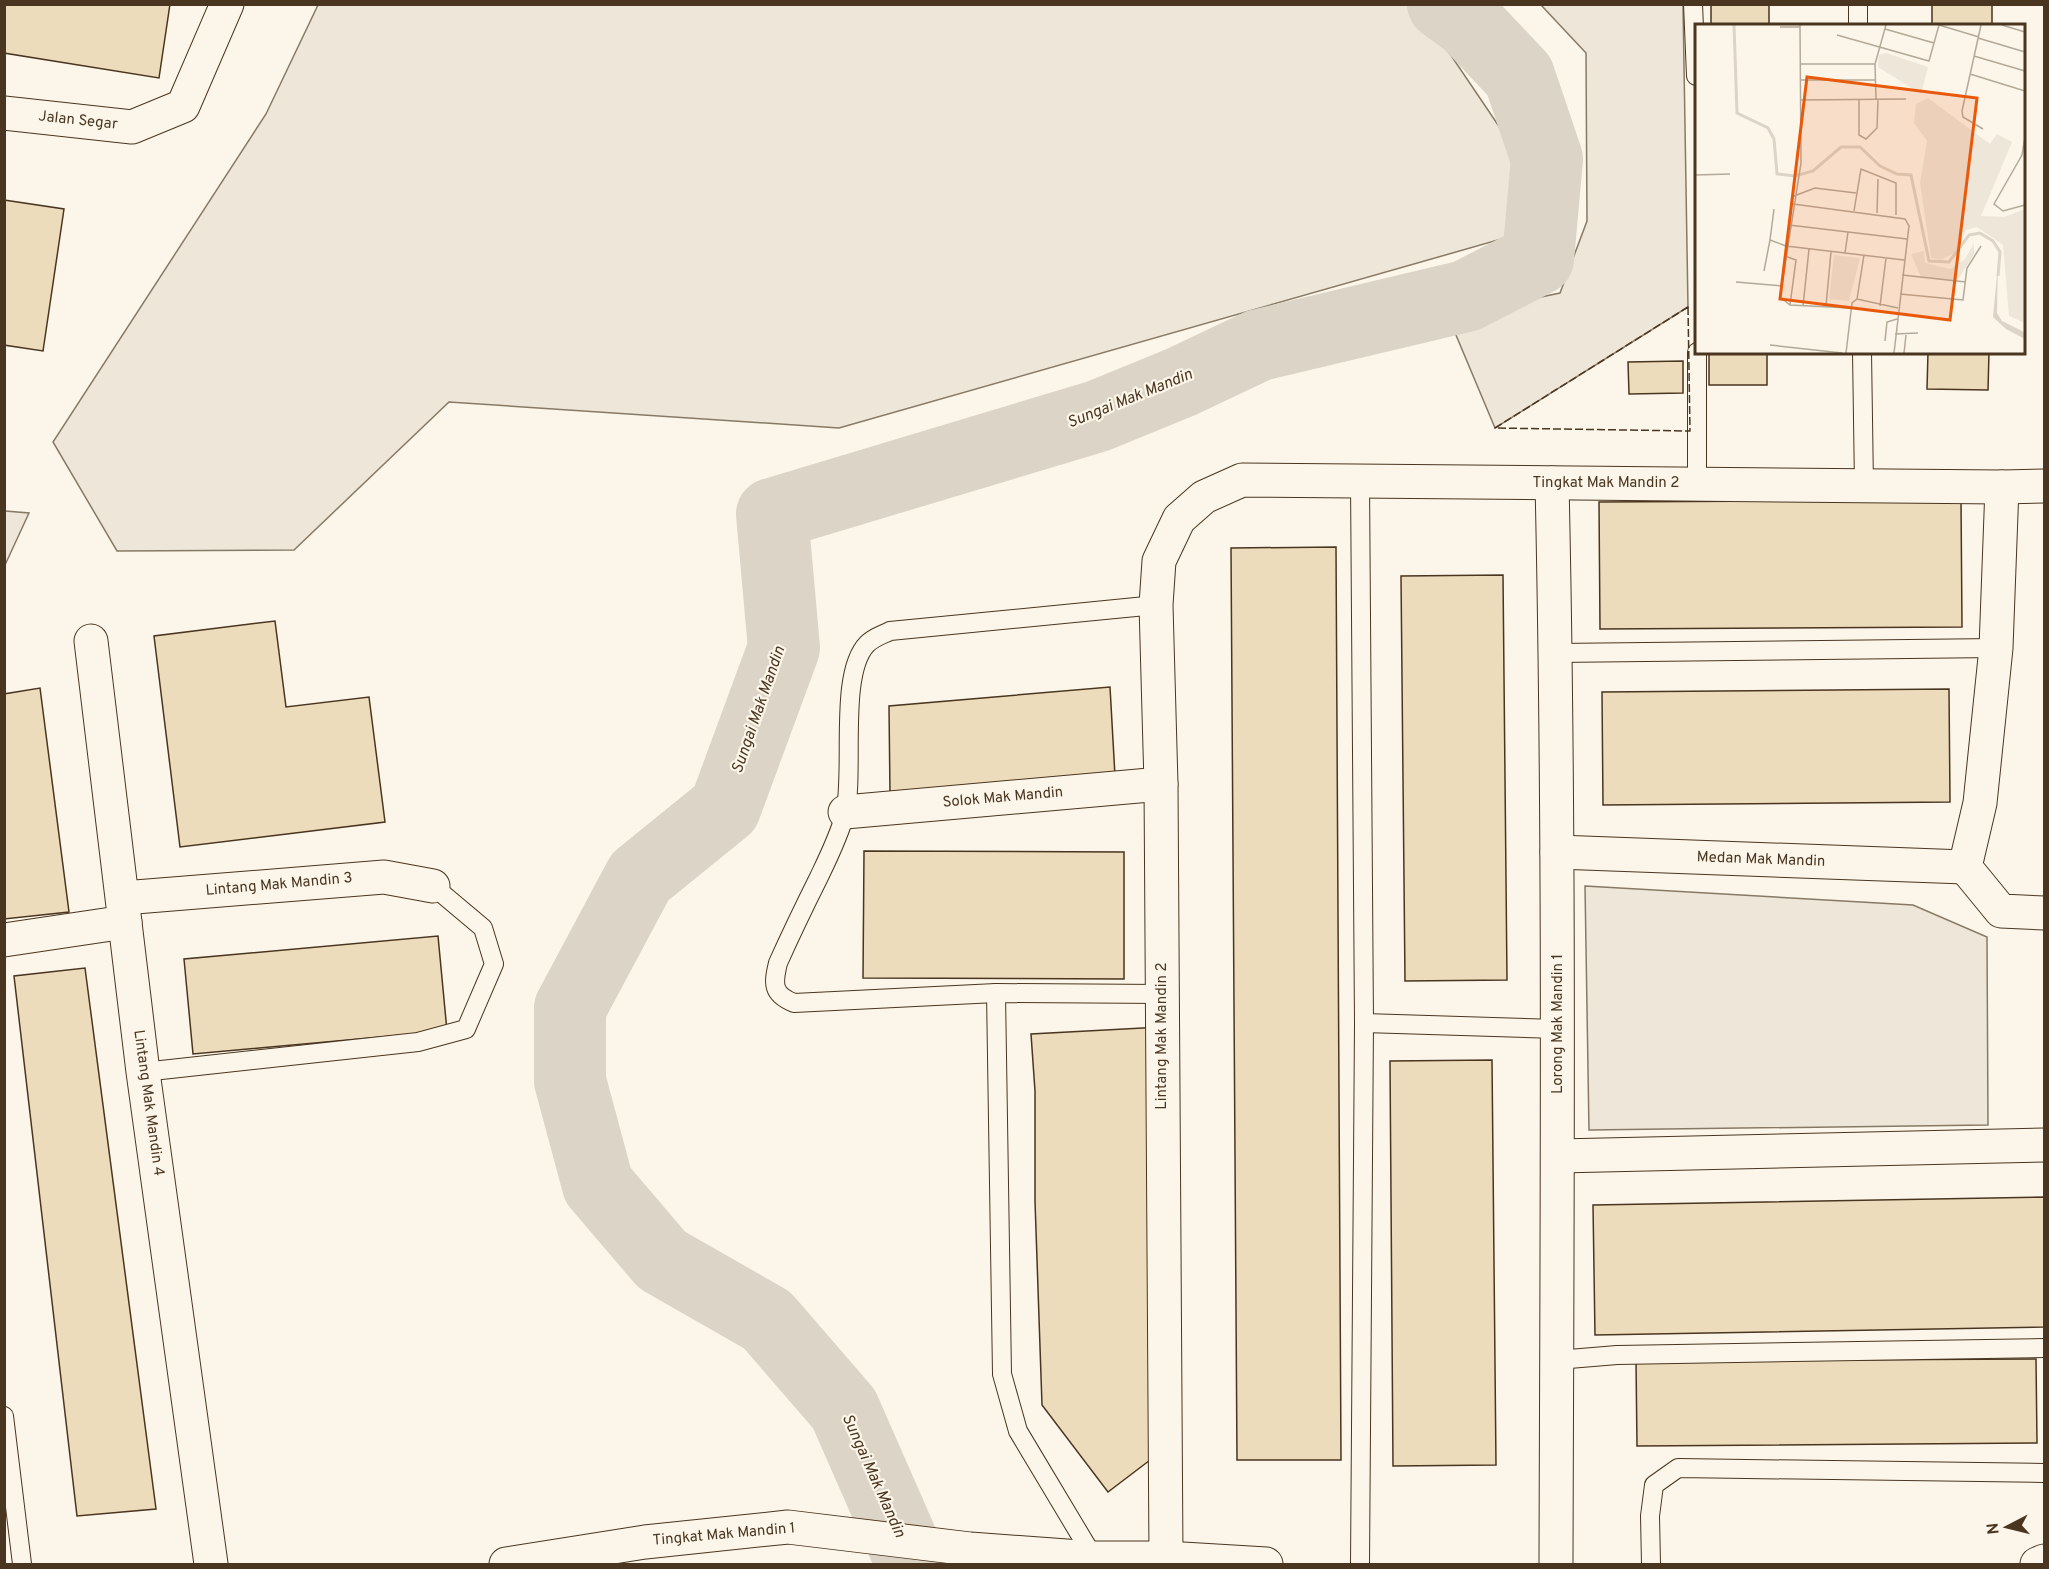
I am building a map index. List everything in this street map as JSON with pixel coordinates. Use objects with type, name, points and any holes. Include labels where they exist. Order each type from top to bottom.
[{"type":"street","name":"Jalan Segar","points":[[4,113],[132,127],[183,106],[227,4]]},
{"type":"street","name":"Tingkat Mak Mandin 2","points":[[1179,519],[1204,497],[1242,480],[2044,486]]},
{"type":"street","name":"Lorong Mak Mandin 1","points":[[1551,483],[1556,653],[1559,1155],[1556,1564]]},
{"type":"street","points":[[2001,487],[1996,648],[1980,802],[1965,867],[2001,911],[2044,913]]},
{"type":"street","name":"Lintang Mak Mandin 2","points":[[1166,1558],[1161,784],[1156,605],[1160,561],[1179,519]]},
{"type":"street","name":"Lintang Mak Mandin 4","points":[[91,641],[143,1072],[211,1564]]},
{"type":"street","name":"Solok Mak Mandin","points":[[845,812],[1161,784]]},
{"type":"street","name":"Medan Mak Mandin","points":[[1557,852],[1965,867]]},
{"type":"street","name":"Lintang Mak Mandin 3","points":[[4,940],[124,910],[384,877],[433,886]]},
{"type":"street","points":[[1559,1155],[2044,1144]]},
{"type":"street","name":"Tingkat Mak Mandin 1","points":[[506,1564],[645,1542],[788,1527],[970,1549],[1094,1558],[1166,1558],[1266,1564]]},
{"type":"street","points":[[2037,1564],[2044,1561]]},
{"type":"lane","points":[[1693,4],[1695,52]]},
{"type":"lane","points":[[1858,4],[1858,24]]},
{"type":"lane","points":[[1696,484],[1697,354]]},
{"type":"lane","points":[[1862,354],[1864,486]]},
{"type":"lane","points":[[1360,481],[1364,1023],[1360,1564]]},
{"type":"lane","points":[[1156,605],[890,631],[875,637],[865,646],[853,676],[850,701],[848,794],[840,831],[778,963],[774,980],[777,991],[783,998],[794,1003],[996,993],[1162,994]]},
{"type":"lane","points":[[1556,653],[1996,648]]},
{"type":"lane","points":[[143,1072],[418,1042],[466,1029],[494,964],[483,928],[433,886]]},
{"type":"lane","points":[[996,993],[1002,1374],[1018,1431],[1094,1558]]},
{"type":"lane","points":[[1364,1023],[1557,1029]]},
{"type":"lane","points":[[1557,1360],[1617,1355],[2044,1348]]},
{"type":"lane","points":[[4,1416],[22,1564]]},
{"type":"lane","points":[[1651,1564],[1650,1516],[1654,1485],[1678,1468],[2044,1473]]},
{"type":"shaded area","points":[[318,5],[1417,5],[1515,150],[1505,238],[839,428],[449,402],[294,550],[117,551],[53,442],[266,114]]},
{"type":"shaded area","points":[[1541,5],[1683,5],[1688,307],[1495,428],[1448,316],[1560,293],[1587,221],[1586,53]]},
{"type":"shaded area","points":[[4,511],[29,513],[5,565]]},
{"type":"shaded area","points":[[1585,886],[1913,905],[1987,937],[1988,1125],[1589,1130]]},
{"type":"building","points":[[4,4],[170,4],[159,78],[4,53]]},
{"type":"building","points":[[1711,4],[1769,4],[1769,24],[1711,24]]},
{"type":"building","points":[[1932,4],[1992,4],[1992,24],[1932,24]]},
{"type":"building","points":[[4,200],[64,209],[43,351],[4,345]]},
{"type":"building","points":[[1709,354],[1767,354],[1767,385],[1709,385]]},
{"type":"building","points":[[1928,354],[1989,354],[1988,390],[1927,389]]},
{"type":"building","points":[[1683,361],[1683,393],[1629,394],[1628,362]]},
{"type":"building","points":[[1961,500],[1962,627],[1600,629],[1599,502]]},
{"type":"building","points":[[1336,547],[1341,1460],[1237,1460],[1231,548]]},
{"type":"building","points":[[1503,575],[1507,980],[1405,981],[1401,576]]},
{"type":"building","points":[[275,621],[286,707],[369,697],[385,822],[180,847],[154,636]]},
{"type":"building","points":[[1110,687],[1115,776],[890,794],[889,706]]},
{"type":"building","points":[[40,688],[69,912],[4,919],[4,694]]},
{"type":"building","points":[[1949,689],[1950,802],[1603,805],[1602,692]]},
{"type":"building","points":[[864,851],[1124,852],[1124,979],[863,978]]},
{"type":"building","points":[[438,936],[447,1031],[193,1054],[184,959]]},
{"type":"building","points":[[85,968],[156,1509],[77,1516],[14,976]]},
{"type":"building","points":[[1161,1027],[1158,1454],[1108,1492],[1042,1405],[1035,1201],[1035,1091],[1031,1034]]},
{"type":"building","points":[[1492,1060],[1496,1465],[1393,1466],[1390,1061]]},
{"type":"building","points":[[2044,1197],[2044,1327],[1595,1335],[1593,1205]]},
{"type":"building","points":[[2036,1359],[2037,1443],[1637,1446],[1636,1361]]},
{"type":"waterway","name":"Sungai Mak Mandin","points":[[912,1564],[844,1409],[767,1320],[662,1260],[598,1185],[570,1081],[570,1008],[640,877],[725,808],[784,648],[772,514],[1098,416],[1181,382],[1259,345],[1466,296],[1538,259],[1547,159],[1519,76],[1469,23],[1443,4]]},
{"type":"fence","points":[[1688,307],[1690,431],[1495,428],[1688,307]]}]
